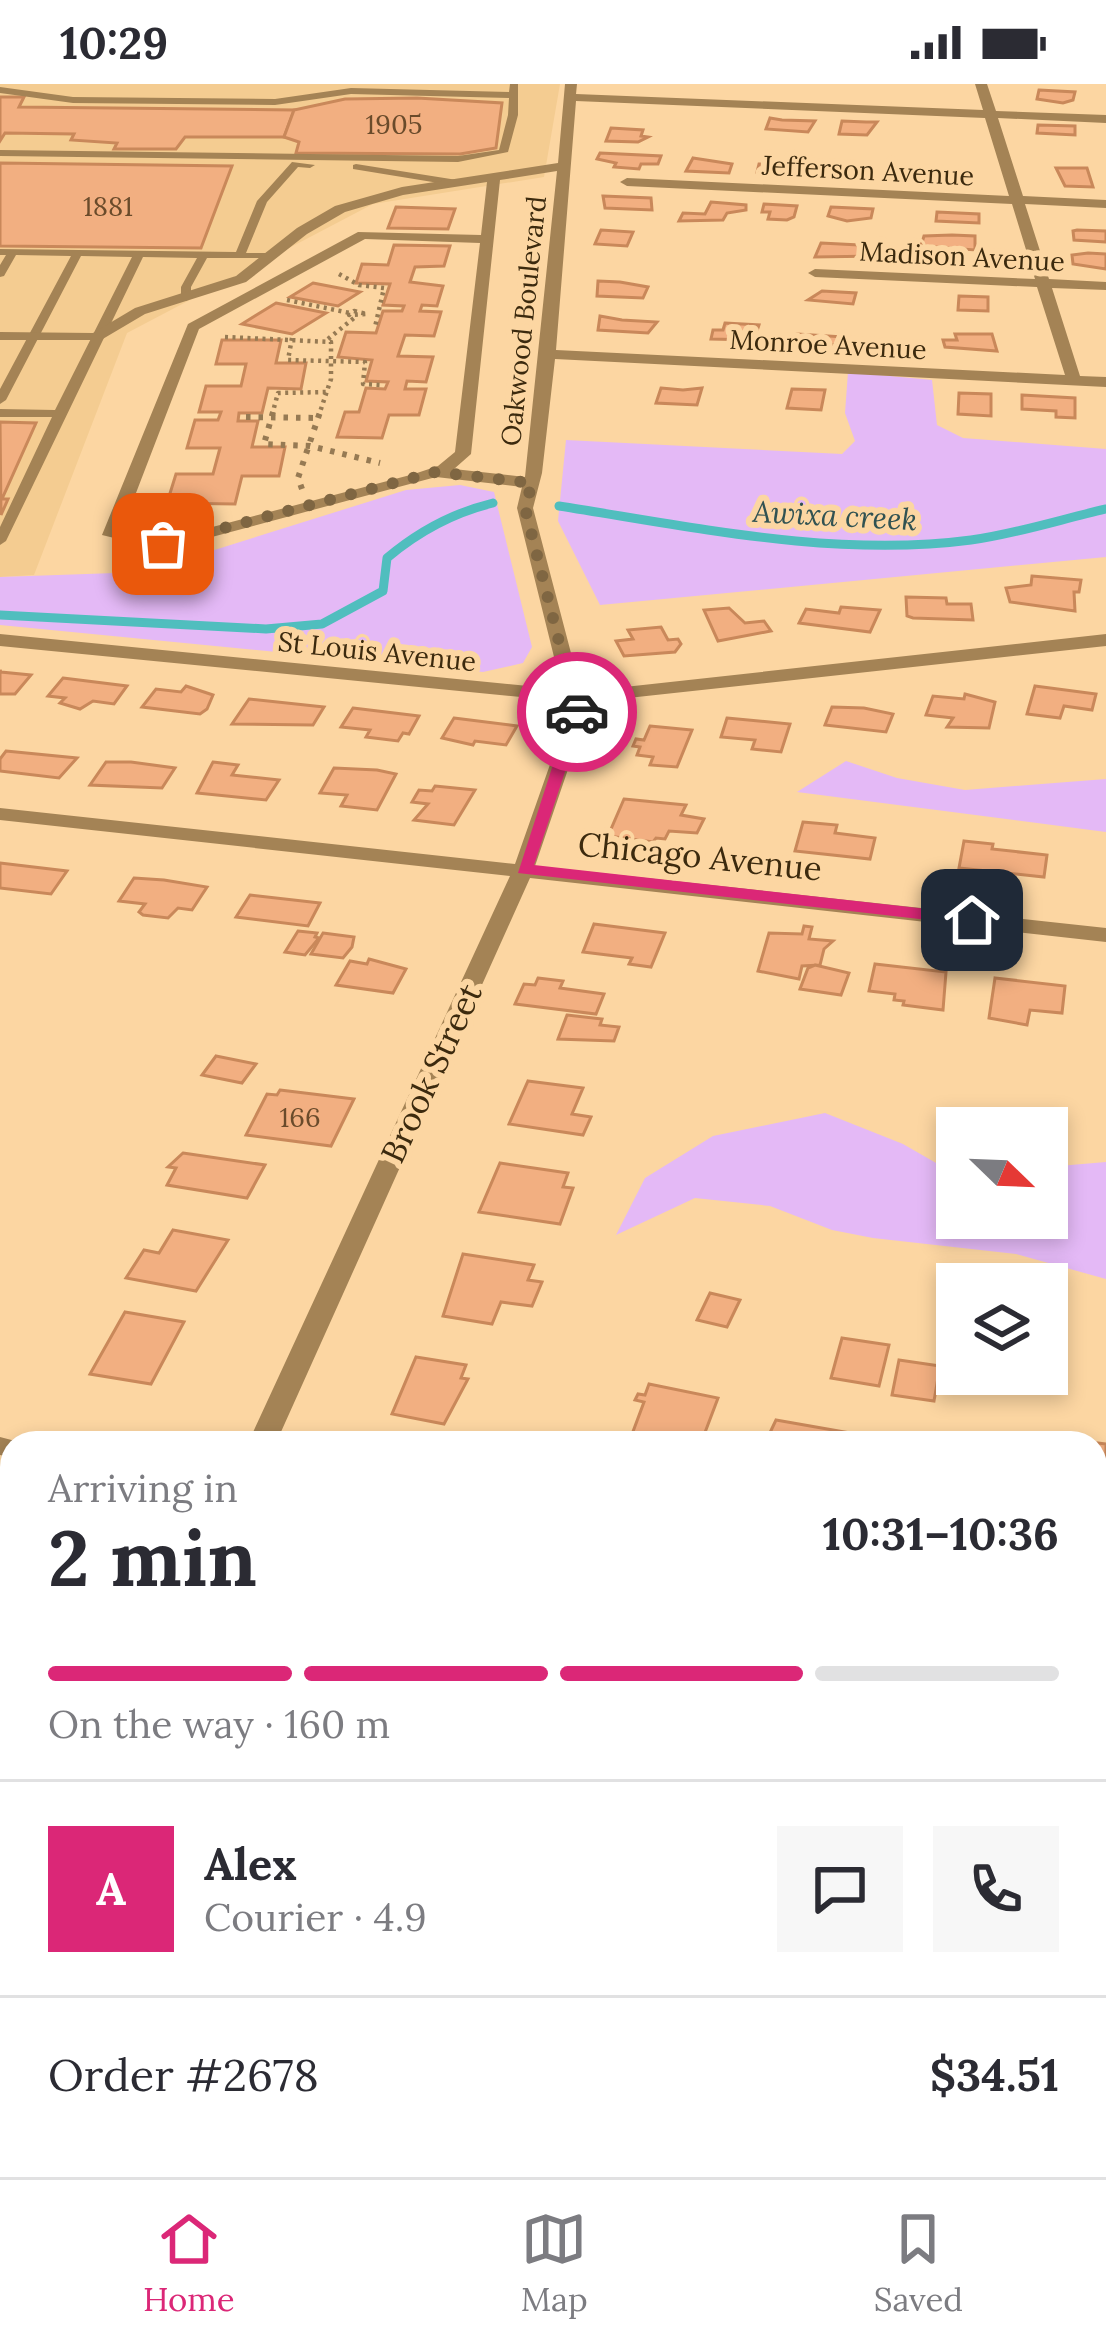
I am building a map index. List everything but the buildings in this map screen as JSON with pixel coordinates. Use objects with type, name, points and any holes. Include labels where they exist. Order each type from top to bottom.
[{"type":"street","points":[[981,84],[1073,381]]},
{"type":"street","points":[[570,91],[1106,119]]},
{"type":"street","name":"Oakwood Boulevard","points":[[570,91],[548,354],[534,478],[525,508],[568,677],[583,697]]},
{"type":"street","points":[[0,336],[96,338],[140,311],[241,279],[340,209],[402,191],[565,166]]},
{"type":"street","points":[[485,238],[363,235],[193,327],[112,535],[163,544],[443,468],[463,454],[494,179]]},
{"type":"street","name":"Jefferson Avenue","points":[[627,182],[1106,203]]},
{"type":"street","name":"Madison Avenue","points":[[815,273],[1106,286]]},
{"type":"street","name":"Monroe Avenue","points":[[548,354],[1106,382]]},
{"type":"street","points":[[443,468],[534,478]]},
{"type":"street","name":"St Louis Avenue","points":[[0,640],[583,697],[1106,640]]},
{"type":"street","name":"Brook Street","points":[[267,1431],[524,869],[583,697]]},
{"type":"street","name":"Chicago Avenue","points":[[0,814],[1106,934]]},
{"type":"lane","points":[[68,99],[76,84]]},
{"type":"lane","points":[[121,100],[129,84]]},
{"type":"lane","points":[[181,101],[188,84]]},
{"type":"lane","points":[[233,102],[238,84]]},
{"type":"lane","points":[[291,101],[297,84]]},
{"type":"lane","points":[[0,90],[19,87],[68,99],[233,102],[291,101],[351,88],[514,89],[503,152],[458,159],[0,156]]},
{"type":"lane","points":[[0,156],[295,164],[361,168],[458,183]]},
{"type":"lane","points":[[240,255],[262,201],[295,164]]},
{"type":"lane","points":[[0,274],[6,252],[269,256]]},
{"type":"lane","points":[[0,400],[78,253]]},
{"type":"lane","points":[[0,541],[139,254]]},
{"type":"lane","points":[[187,298],[186,287],[204,255]]},
{"type":"lane","points":[[0,413],[59,414]]},
{"type":"path","points":[[332,270],[358,285],[384,288],[375,327]]},
{"type":"path","points":[[282,299],[352,315],[378,315]]},
{"type":"path","points":[[220,337],[328,339],[352,315]]},
{"type":"path","points":[[292,338],[288,360],[365,362],[363,384],[381,385]]},
{"type":"path","points":[[303,490],[298,478],[328,392],[328,339]]},
{"type":"path","points":[[328,392],[280,391],[264,444],[310,446],[391,466]]},
{"type":"path","points":[[246,417],[320,418]]},
{"type":"shaded area","points":[[0,84],[560,84],[544,177],[373,204],[127,333],[34,575],[0,577]]},
{"type":"shaded area","points":[[848,372],[932,380],[937,425],[963,438],[1106,449],[1106,557],[600,605],[558,521],[566,440],[842,454],[855,441],[845,413]]},
{"type":"shaded area","points":[[460,485],[494,492],[532,647],[523,663],[483,672],[0,625],[0,577],[144,572],[406,490]]},
{"type":"shaded area","points":[[846,761],[897,778],[965,790],[1106,779],[1106,832],[797,792]]},
{"type":"shaded area","points":[[825,1113],[903,1144],[936,1163],[936,1239],[1068,1239],[1068,1165],[1106,1162],[1106,1279],[1068,1268],[1068,1263],[873,1238],[832,1230],[770,1206],[695,1198],[616,1235],[645,1178],[713,1136]]},
{"type":"waterway","name":"Awixa creek","points":[[0,615],[266,629],[322,624],[383,591],[387,558],[411,539],[493,503]]},
{"type":"waterway","name":"Awixa creek","points":[[559,506],[765,538],[869,545],[971,540],[1106,509]]},
{"type":"way so far","points":[[163,544],[435,472],[532,483],[525,508],[568,677],[583,697],[577,712]]},
{"type":"route","points":[[577,712],[524,869],[972,920]]}]
